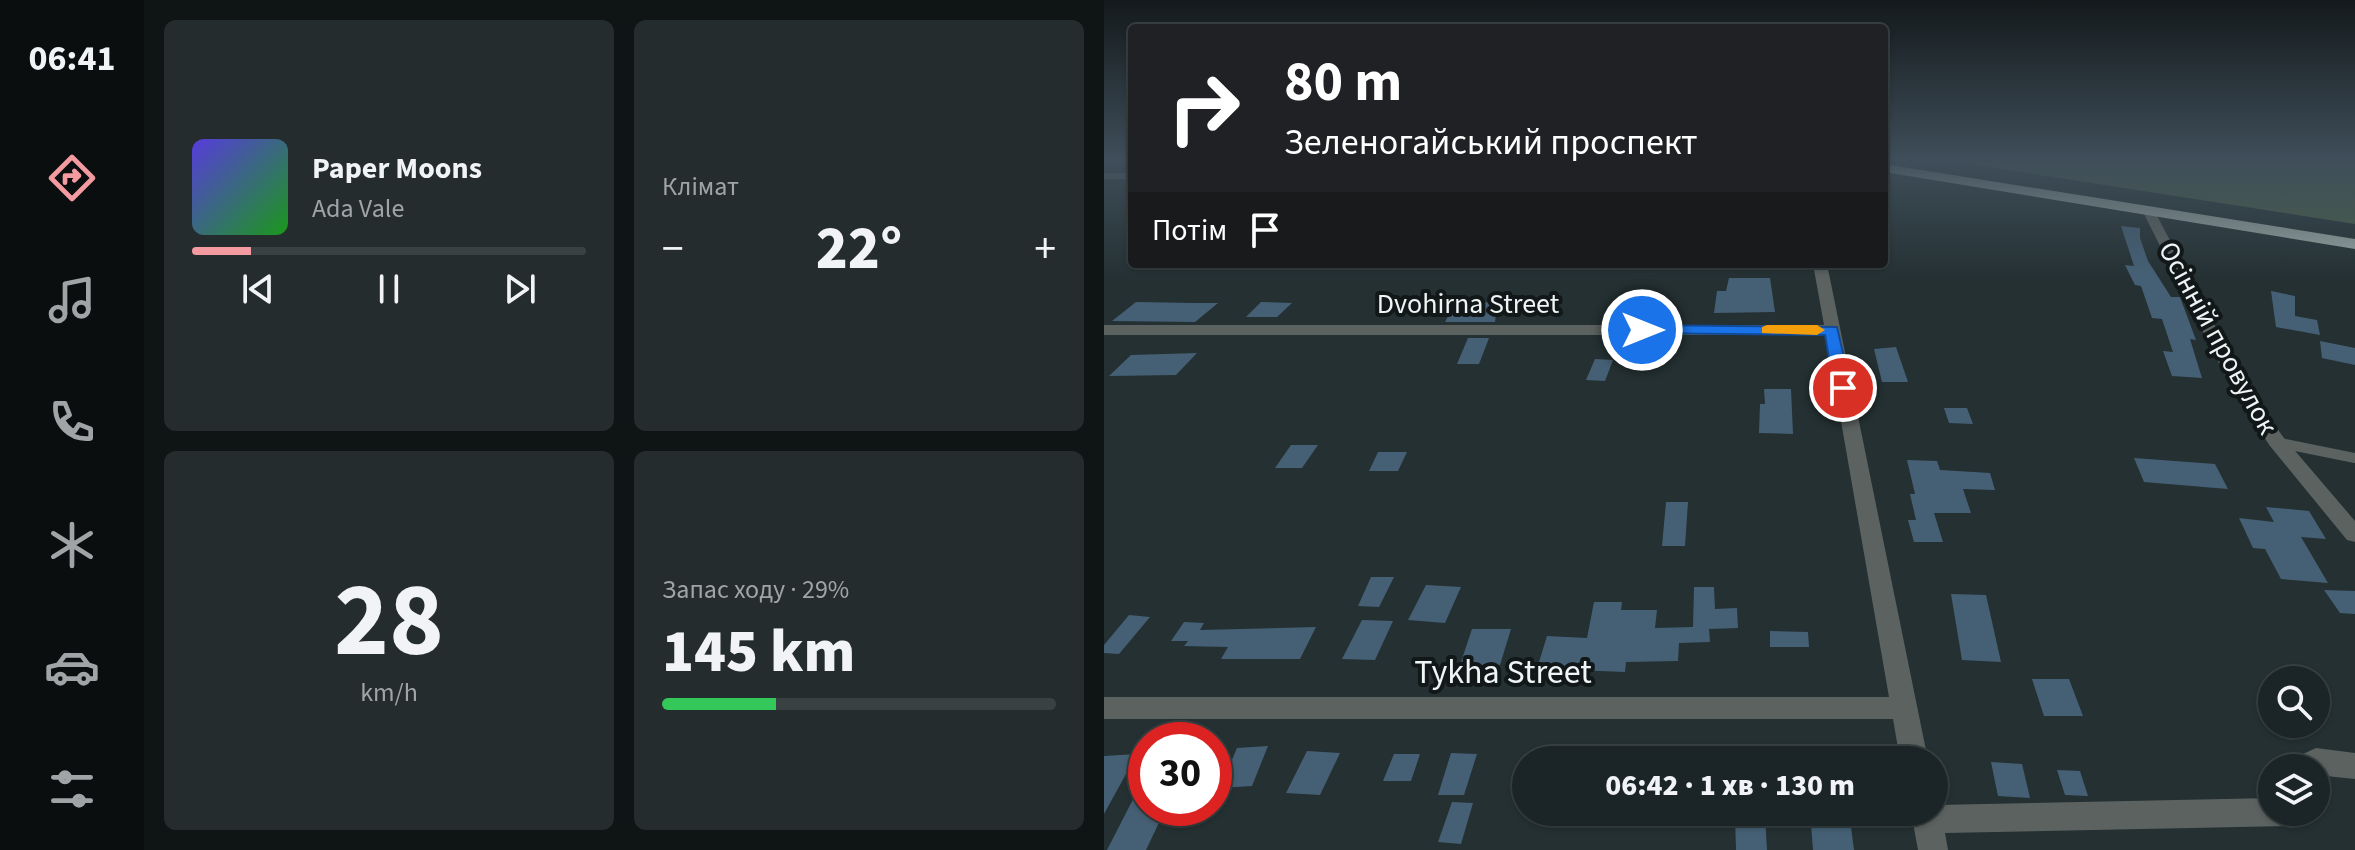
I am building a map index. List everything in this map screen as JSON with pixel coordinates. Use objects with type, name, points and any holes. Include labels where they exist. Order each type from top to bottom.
[{"type":"highway","points":[[2089,201],[2355,244]]},
{"type":"street","name":"Осінній провулок","points":[[2148,210],[2239,387],[2277,442],[2355,535]]},
{"type":"street","points":[[1821,268],[1911,746]]},
{"type":"street","name":"Dvohirna Street","points":[[1104,330],[1832,330]]},
{"type":"street","name":"Tykha Street","points":[[1104,708],[1903,708]]},
{"type":"street","points":[[2330,763],[2355,766]]},
{"type":"street","points":[[1948,816],[2258,812]]},
{"type":"street","points":[[1928,826],[1933,850]]},
{"type":"lane","points":[[2277,442],[2355,458]]},
{"type":"green space","points":[[2205,201],[2355,201],[2355,224]]},
{"type":"building","points":[[2121,226],[2140,228],[2148,261],[2171,297],[2180,297],[2196,340],[2190,339],[2202,378],[2172,376],[2163,351],[2173,352],[2162,319],[2152,318],[2141,286],[2135,285],[2125,265],[2134,266]]},
{"type":"building","points":[[1729,278],[1770,278],[1775,312],[1714,313],[1717,291],[1726,291]]},
{"type":"building","points":[[2271,291],[2295,296],[2295,316],[2317,320],[2320,335],[2276,327]]},
{"type":"building","points":[[1629,296],[1652,296],[1649,311],[1626,310]]},
{"type":"building","points":[[1136,302],[1218,303],[1195,322],[1112,321]]},
{"type":"building","points":[[1261,302],[1292,303],[1277,317],[1246,317]]},
{"type":"building","points":[[1492,302],[1488,309],[1497,308],[1495,322],[1445,322],[1452,309],[1461,309],[1462,304]]},
{"type":"building","points":[[1468,338],[1489,338],[1479,364],[1457,364]]},
{"type":"building","points":[[2320,341],[2355,348],[2355,365],[2322,358]]},
{"type":"building","points":[[1896,347],[1908,382],[1882,382],[1874,349]]},
{"type":"building","points":[[1197,353],[1176,375],[1109,376],[1131,355]]},
{"type":"building","points":[[1595,359],[1613,360],[1605,381],[1586,380]]},
{"type":"building","points":[[1764,389],[1791,389],[1793,434],[1759,433],[1760,404],[1765,404]]},
{"type":"building","points":[[1944,408],[1967,408],[1973,424],[1949,423]]},
{"type":"building","points":[[1291,445],[1318,445],[1302,468],[1275,468]]},
{"type":"building","points":[[1378,452],[1407,452],[1398,471],[1369,471]]},
{"type":"building","points":[[2134,458],[2215,464],[2228,489],[2144,482]]},
{"type":"building","points":[[1907,460],[1937,461],[1940,470],[1990,473],[1995,490],[1963,489],[1971,513],[1934,513],[1943,542],[1914,542],[1908,520],[1916,520],[1910,494],[1915,494]]},
{"type":"building","points":[[1666,502],[1688,502],[1685,546],[1662,546]]},
{"type":"building","points":[[2266,507],[2309,511],[2326,539],[2301,537],[2328,583],[2281,579],[2265,549],[2253,548],[2239,518],[2274,522]]},
{"type":"building","points":[[1371,577],[1394,577],[1379,607],[1358,606]]},
{"type":"building","points":[[1426,585],[1461,587],[1445,623],[1408,620]]},
{"type":"building","points":[[1694,587],[1714,587],[1715,609],[1737,608],[1738,628],[1709,629],[1710,642],[1679,643],[1678,661],[1626,662],[1625,672],[1549,669],[1550,665],[1539,662],[1547,636],[1587,638],[1594,602],[1622,602],[1621,610],[1657,610],[1655,628],[1693,627]]},
{"type":"building","points":[[2324,590],[2355,591],[2355,614],[2340,613]]},
{"type":"building","points":[[1951,594],[1986,595],[2001,662],[1962,660]]},
{"type":"building","points":[[1129,615],[1150,617],[1119,654],[1104,653],[1104,645]]},
{"type":"building","points":[[1362,620],[1393,621],[1375,660],[1342,659]]},
{"type":"building","points":[[1184,622],[1204,623],[1200,630],[1316,627],[1300,659],[1221,659],[1228,647],[1184,646],[1188,641],[1171,641]]},
{"type":"building","points":[[1472,629],[1511,629],[1500,665],[1460,665]]},
{"type":"building","points":[[1770,631],[1808,632],[1809,647],[1770,647]]},
{"type":"building","points":[[2032,679],[2069,679],[2083,716],[2044,716]]},
{"type":"building","points":[[1268,746],[1252,786],[1232,787],[1232,760],[1237,748]]},
{"type":"building","points":[[1307,751],[1340,753],[1320,795],[1286,793]]},
{"type":"building","points":[[1451,753],[1477,754],[1464,795],[1438,795]]},
{"type":"building","points":[[1394,754],[1420,754],[1411,781],[1383,781]]},
{"type":"building","points":[[1128,755],[1128,770],[1104,814],[1104,756]]},
{"type":"building","points":[[1991,762],[2022,764],[2030,798],[1998,796]]},
{"type":"building","points":[[2057,770],[2080,771],[2088,796],[2065,795]]},
{"type":"building","points":[[1452,802],[1473,803],[1461,844],[1438,842]]},
{"type":"building","points":[[1128,809],[1128,826],[1157,826],[1146,850],[1107,850]]},
{"type":"building","points":[[1735,826],[1766,826],[1767,850],[1736,850]]},
{"type":"building","points":[[1811,826],[1851,826],[1854,850],[1813,850]]},
{"type":"slow traffic","points":[[1767,330],[1817,330]]},
{"type":"route","points":[[1642,330],[1832,330],[1843,388]]}]
